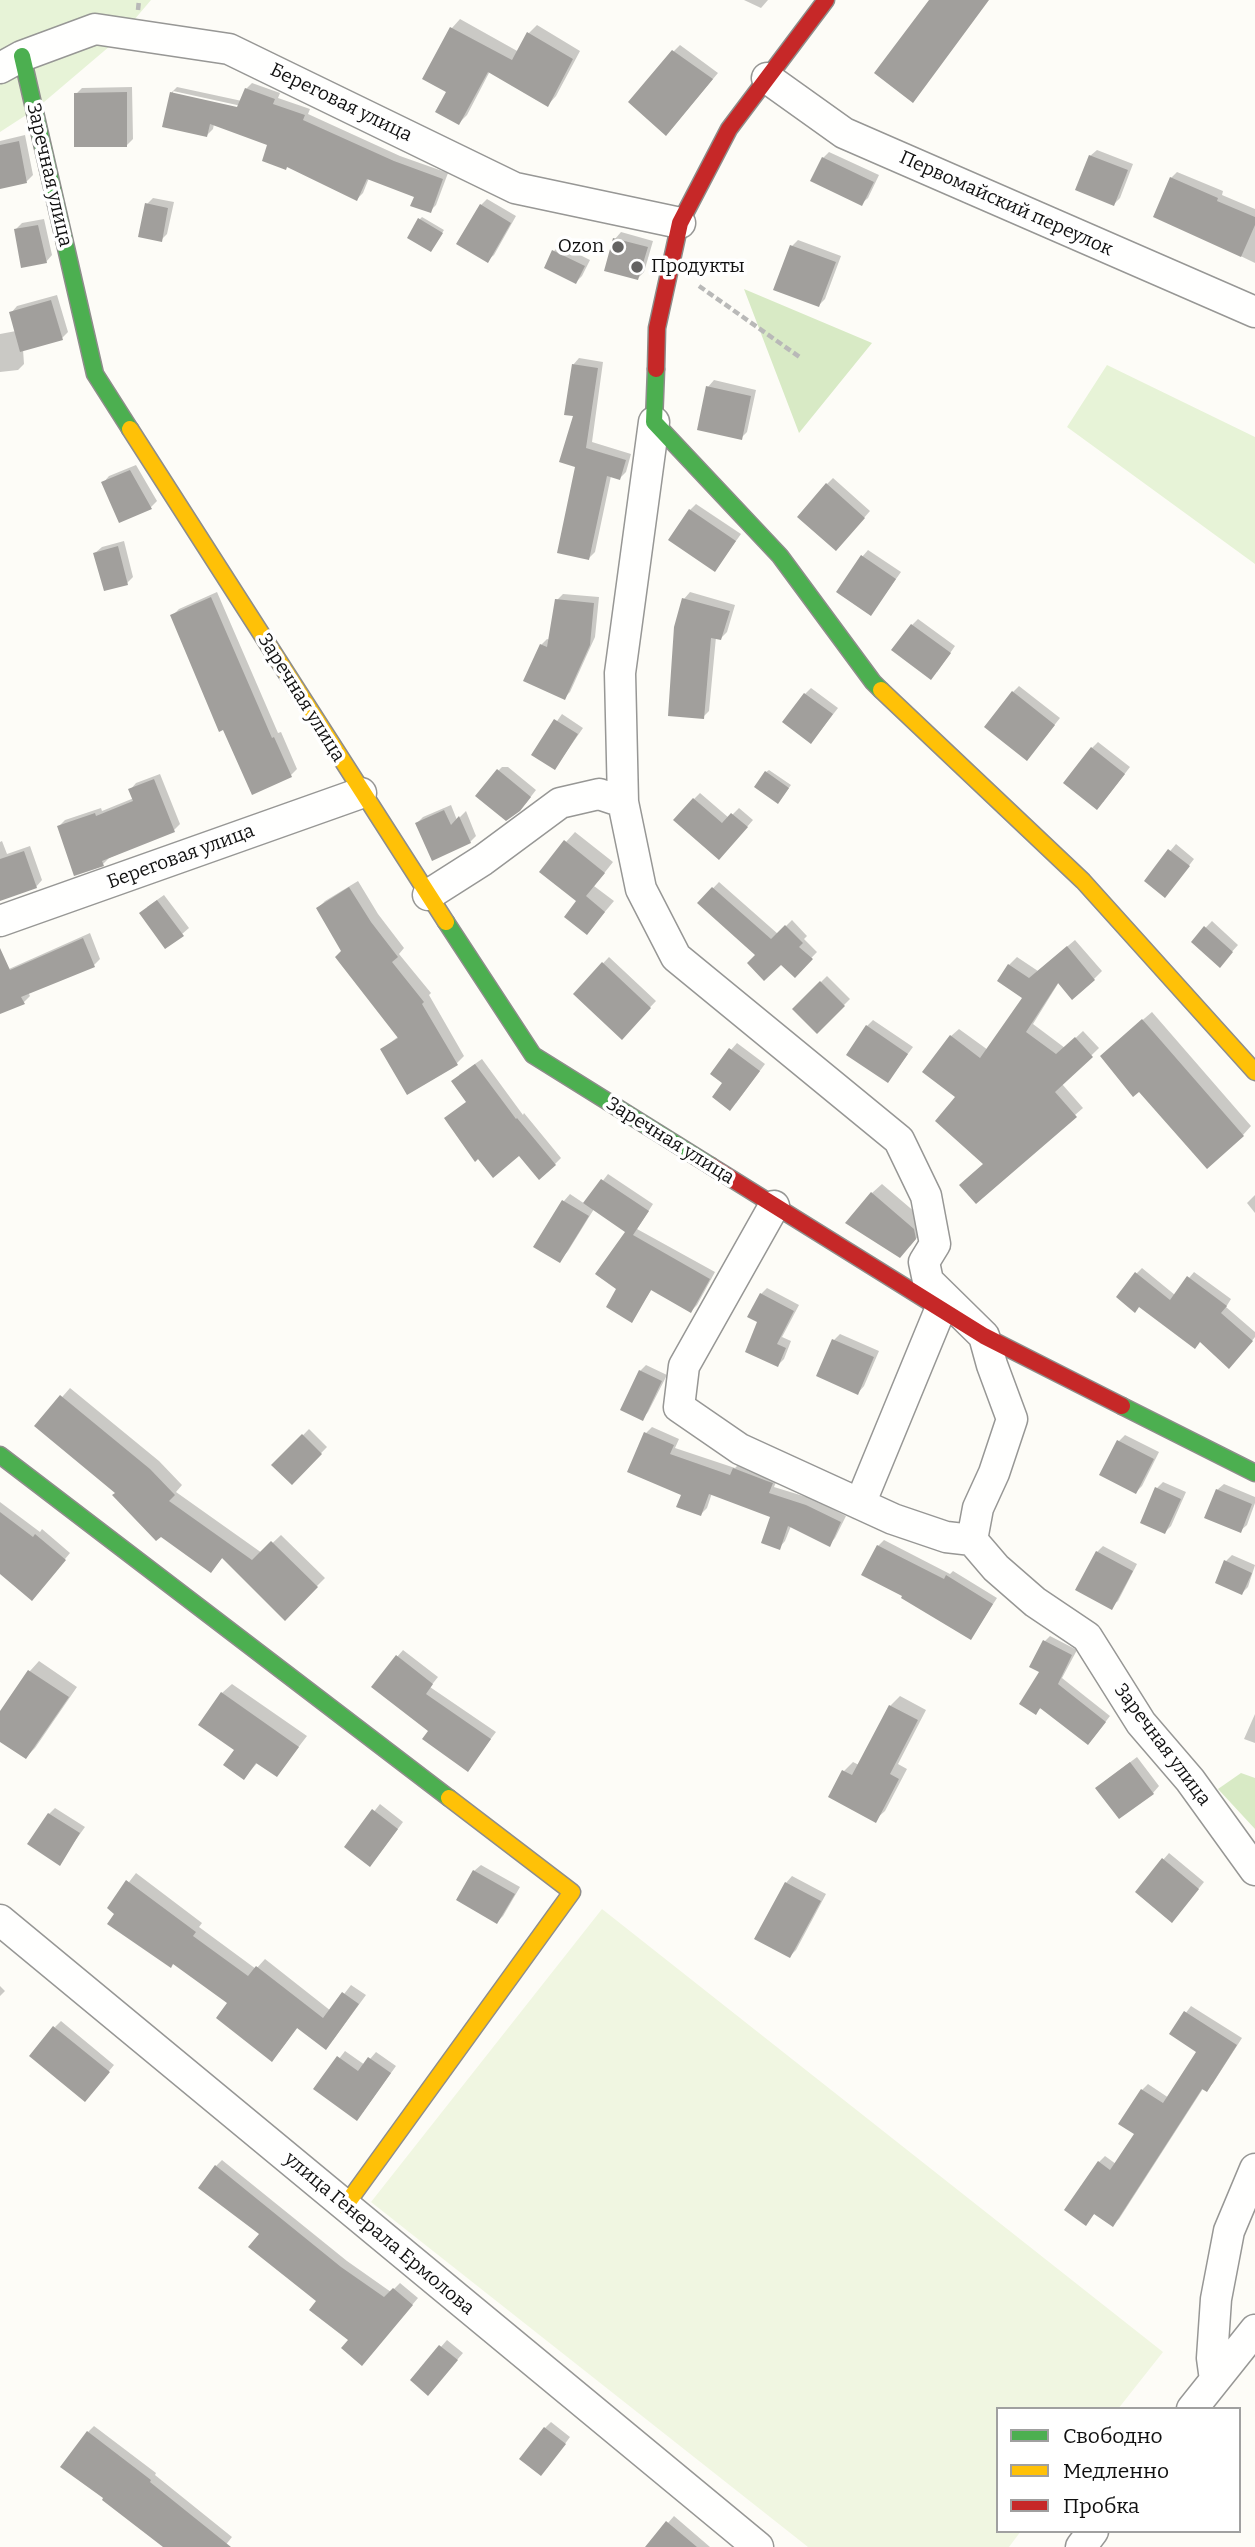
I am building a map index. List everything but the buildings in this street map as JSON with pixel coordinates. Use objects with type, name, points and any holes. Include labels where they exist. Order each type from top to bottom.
[{"type":"street","name":"Заречная улица","points":[[826,0],[729,130],[680,223],[657,328],[654,422],[620,673],[623,802],[641,889],[676,957],[899,1140],[926,1196],[935,1244],[924,1262],[928,1281],[984,1336],[1012,1419],[994,1473],[978,1508],[972,1540],[996,1568],[1035,1602],[1087,1637],[1141,1723],[1190,1780],[1255,1870]]},
{"type":"street","name":"Береговая улица","points":[[11,62],[95,29],[229,50],[515,188],[680,223]]},
{"type":"street","name":"Заречная улица","points":[[11,62],[95,374],[361,793],[533,1055],[984,1336],[1255,1473]]},
{"type":"street","name":"Первомайский переулок","points":[[767,78],[844,133],[1255,312]]},
{"type":"street","points":[[654,422],[780,556],[873,682],[1083,881],[1255,1072]]},
{"type":"street","name":"Береговая улица","points":[[0,922],[361,793]]},
{"type":"street","points":[[428,895],[483,860],[560,803],[599,794],[623,802]]},
{"type":"street","points":[[774,1206],[684,1366],[679,1407],[740,1449],[860,1504],[946,1537],[972,1540]]},
{"type":"street","points":[[860,1504],[940,1310]]},
{"type":"street","points":[[0,1455],[572,1892],[345,2206]]},
{"type":"street","name":"улица Генерала Ермолова","points":[[0,1920],[758,2547]]},
{"type":"street","points":[[1215,2380],[1212,2358],[1216,2299],[1229,2231],[1255,2169]]},
{"type":"street","points":[[1194,2407],[1255,2330]]},
{"type":"path","points":[[695,283],[801,358]]},
{"type":"green space","points":[[0,0],[151,0],[117,40],[37,108],[0,132]]},
{"type":"green space","points":[[744,289],[872,343],[799,433]]},
{"type":"green space","points":[[1107,365],[1255,437],[1255,564],[1067,427]]},
{"type":"green space","points":[[1241,1773],[1255,1778],[1255,1829],[1218,1789]]},
{"type":"green space","points":[[602,1909],[1163,2352],[1120,2407],[996,2407],[996,2533],[1020,2533],[1009,2547],[808,2547],[371,2202]]},
{"type":"traffic: fast","points":[[22,56],[95,374],[130,429]]},
{"type":"traffic: fast","points":[[656,369],[654,422],[780,556],[881,690]]},
{"type":"traffic: fast","points":[[446,922],[533,1055],[711,1166]]},
{"type":"traffic: fast","points":[[1122,1406],[1255,1473]]},
{"type":"traffic: fast","points":[[0,1455],[449,1798]]},
{"type":"traffic: slow","points":[[130,429],[446,922]]},
{"type":"traffic: slow","points":[[881,690],[1083,881],[1255,1072]]},
{"type":"traffic: slow","points":[[345,2206],[572,1892],[449,1798]]},
{"type":"traffic: jam","points":[[656,369],[657,328],[680,223],[729,129],[826,0]]},
{"type":"traffic: jam","points":[[711,1166],[984,1336],[1122,1406]]},
{"type":"place","name":"Ozon","points":[[618,247]]},
{"type":"place","name":"Продукты","points":[[637,267]]}]
